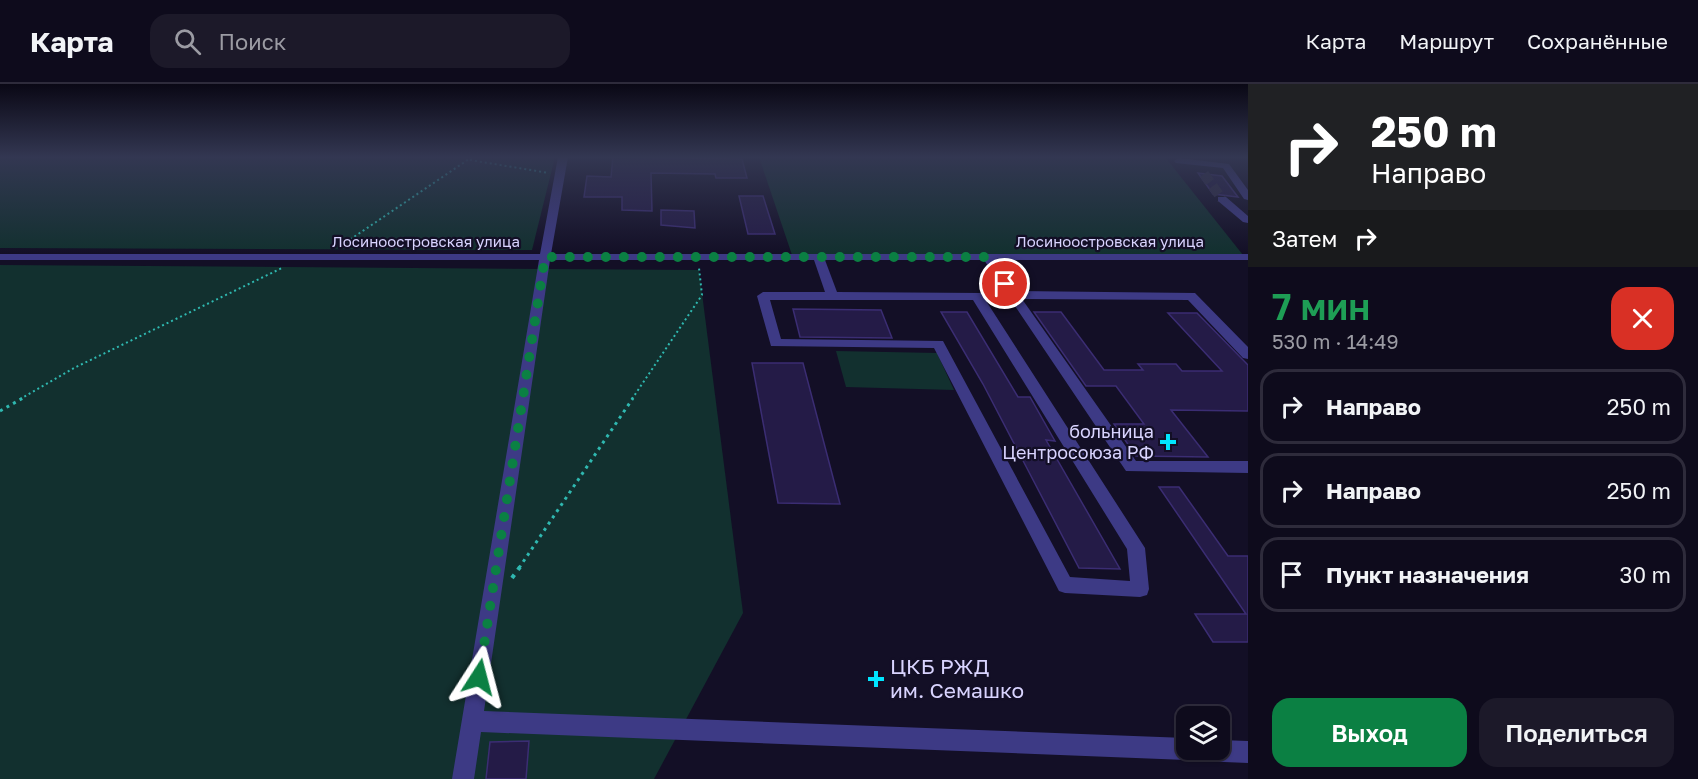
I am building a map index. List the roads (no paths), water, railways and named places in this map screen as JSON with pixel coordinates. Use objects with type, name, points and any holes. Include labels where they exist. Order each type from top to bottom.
[{"type":"street","points":[[463,779],[557,189]]},
{"type":"street","points":[[1248,210],[1227,198],[1248,220]]},
{"type":"street","name":"Лосиноостровская улица","points":[[0,257],[1248,257]]},
{"type":"street","points":[[818,257],[832,296]]},
{"type":"street","points":[[987,257],[1132,467],[1248,467]]},
{"type":"street","points":[[1013,295],[1191,296],[1248,355]]},
{"type":"street","points":[[763,296],[832,296],[977,296],[1136,548],[1140,589],[1065,585],[938,344],[776,343],[763,296]]},
{"type":"street","points":[[472,721],[1176,749]]},
{"type":"street","points":[[1230,751],[1248,752]]},
{"type":"tunnel","points":[[1215,189],[1222,199]]},
{"type":"place","name":"больница Центросоюза РФ","points":[[1168,442]]},
{"type":"place","name":"ЦКБ РЖД им. Семашко","points":[[876,679]]}]
